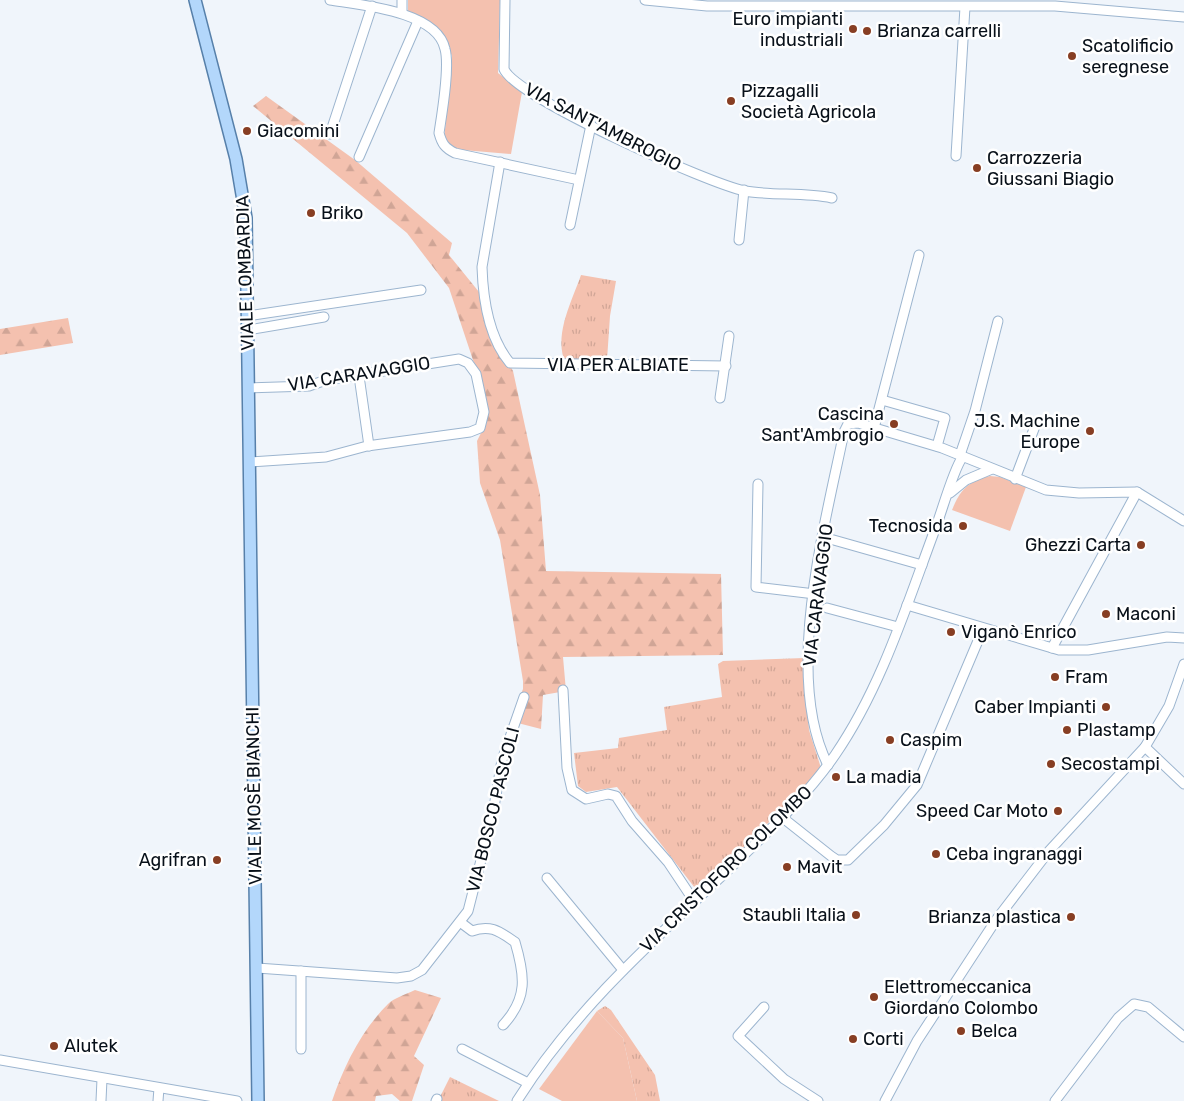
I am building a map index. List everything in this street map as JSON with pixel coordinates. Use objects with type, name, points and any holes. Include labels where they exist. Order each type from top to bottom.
[{"type":"main road","name":"VIALE LOMBARDIA","points":[[195,0],[243,192],[246,234],[250,492]]},
{"type":"main road","name":"VIALE MOSÈ BIANCHI","points":[[250,492],[258,1101]]},
{"type":"street","points":[[335,0],[402,13],[418,21],[436,34],[445,48],[439,133],[442,144],[446,149],[455,153],[579,180]]},
{"type":"street","points":[[402,0],[402,13]]},
{"type":"street","name":"VIA SANT'AMBROGIO","points":[[505,0],[504,69],[506,75],[591,125],[679,168],[710,181],[744,190]]},
{"type":"street","points":[[646,0],[707,6],[965,7],[1055,3],[1184,17]]},
{"type":"street","points":[[330,134],[372,6]]},
{"type":"street","points":[[956,156],[965,7]]},
{"type":"street","points":[[359,156],[418,21]]},
{"type":"street","points":[[570,226],[591,125]]},
{"type":"street","name":"VIA PER ALBIATE","points":[[500,162],[482,267],[491,325],[499,346],[510,363],[726,366]]},
{"type":"street","points":[[739,240],[744,190],[832,198]]},
{"type":"street","points":[[918,255],[874,428],[936,446],[962,458],[1054,491],[1137,492],[1184,521]]},
{"type":"street","points":[[247,316],[421,290]]},
{"type":"street","points":[[248,330],[324,317]]},
{"type":"street","points":[[962,458],[961,452],[975,411],[998,322]]},
{"type":"street","points":[[720,398],[729,336]]},
{"type":"street","name":"VIA CARAVAGGIO","points":[[249,388],[309,386],[326,380],[359,376],[441,360],[459,359],[468,363],[476,374],[484,412],[480,428],[470,432],[369,446]]},
{"type":"street","points":[[250,462],[326,457],[369,446],[359,376]]},
{"type":"street","points":[[882,400],[945,418],[936,446]]},
{"type":"street","points":[[1015,478],[1037,421]]},
{"type":"street","name":"VIA CARAVAGGIO","points":[[828,765],[815,727],[810,688],[809,649],[815,594],[823,537],[844,432],[848,424],[853,422],[874,428]]},
{"type":"street","name":"VIA CRISTOFORO COLOMBO","points":[[517,1101],[528,1083],[589,1006],[623,970],[783,818],[828,765],[863,708],[907,605],[962,458]]},
{"type":"street","points":[[948,495],[966,480],[992,469]]},
{"type":"street","points":[[758,484],[756,587],[815,594]]},
{"type":"street","points":[[1052,648],[1137,492]]},
{"type":"street","points":[[823,537],[922,565]]},
{"type":"street","points":[[907,605],[1052,648],[1080,650],[1167,637],[1184,638]]},
{"type":"street","points":[[828,608],[898,627]]},
{"type":"street","points":[[783,818],[837,860],[848,860],[884,824],[917,785],[983,629]]},
{"type":"street","points":[[885,1101],[917,1041],[996,920],[1049,852],[1145,747],[1168,706],[1184,664]]},
{"type":"street","points":[[563,690],[566,751],[572,790],[586,799],[608,794],[616,796],[632,820],[668,862],[694,902]]},
{"type":"street","name":"VIA BOSCO PASCOLI","points":[[257,968],[397,978],[411,976],[422,970],[468,911],[493,813],[502,760],[524,698]]},
{"type":"street","points":[[1145,747],[1184,784]]},
{"type":"street","points":[[547,878],[623,970]]},
{"type":"street","points":[[460,922],[472,931],[482,927],[494,928],[515,942],[523,978],[521,996],[515,1011],[503,1024]]},
{"type":"street","points":[[301,971],[301,1049]]},
{"type":"street","points":[[1055,1101],[1118,1018],[1134,1004],[1148,1006],[1184,1037]]},
{"type":"street","points":[[764,1007],[738,1036],[784,1079],[818,1101]]},
{"type":"street","points":[[462,1049],[528,1083]]},
{"type":"street","points":[[0,1060],[237,1101]]},
{"type":"street","points":[[101,1101],[102,1079]]},
{"type":"street","points":[[158,1101],[160,1088]]},
{"type":"green space","points":[[408,0],[500,0],[498,73],[522,92],[511,154],[451,149],[444,140],[452,56],[443,35],[408,11]]},
{"type":"green space","points":[[266,96],[355,160],[452,243],[449,255],[479,292],[487,326],[513,371],[540,495],[546,571],[721,574],[723,655],[563,657],[566,691],[543,695],[541,729],[510,721],[523,689],[523,681],[500,540],[480,483],[477,441],[485,425],[487,414],[482,387],[449,288],[407,233],[253,106]]},
{"type":"green space","points":[[581,275],[616,281],[610,316],[607,360],[564,359],[562,349],[563,327]]},
{"type":"green space","points":[[68,318],[73,343],[0,355],[0,329]]},
{"type":"green space","points":[[990,476],[1000,477],[1026,487],[1010,531],[952,510],[958,497],[966,487],[982,478]]},
{"type":"green space","points":[[804,658],[809,730],[821,768],[812,780],[698,892],[617,787],[586,792],[578,786],[574,753],[618,748],[619,738],[667,730],[664,707],[722,697],[718,664],[723,661]]},
{"type":"green space","points":[[415,990],[441,998],[414,1056],[424,1065],[412,1101],[400,1101],[392,1094],[376,1096],[375,1101],[332,1101],[354,1050],[378,1014],[397,998]]},
{"type":"green space","points":[[605,1006],[611,1010],[655,1075],[660,1101],[637,1101],[623,1038],[597,1011]]},
{"type":"green space","points":[[597,1011],[623,1038],[637,1101],[562,1101],[539,1089]]},
{"type":"green space","points":[[450,1077],[499,1101],[438,1101]]},
{"type":"place","name":"Euro impianti industriali","points":[[853,29]]},
{"type":"place","name":"Brianza carrelli","points":[[867,31]]},
{"type":"place","name":"Scatolificio seregnese","points":[[1072,56]]},
{"type":"place","name":"Pizzagalli Società Agricola","points":[[731,101]]},
{"type":"place","name":"Giacomini","points":[[247,131]]},
{"type":"place","name":"Carrozzeria Giussani Biagio","points":[[977,168]]},
{"type":"place","name":"Briko","points":[[311,213]]},
{"type":"place","name":"Cascina Sant'Ambrogio","points":[[894,424]]},
{"type":"place","name":"J.S. Machine Europe","points":[[1090,431]]},
{"type":"place","name":"Tecnosida","points":[[963,526]]},
{"type":"place","name":"Ghezzi Carta","points":[[1141,545]]},
{"type":"place","name":"Maconi","points":[[1106,614]]},
{"type":"place","name":"Viganò Enrico","points":[[951,632]]},
{"type":"place","name":"Fram","points":[[1055,677]]},
{"type":"place","name":"Caber Impianti","points":[[1106,707]]},
{"type":"place","name":"Plastamp","points":[[1067,730]]},
{"type":"place","name":"Caspim","points":[[890,740]]},
{"type":"place","name":"Secostampi","points":[[1051,764]]},
{"type":"place","name":"La madia","points":[[836,777]]},
{"type":"place","name":"Speed Car Moto","points":[[1058,811]]},
{"type":"place","name":"Ceba ingranaggi","points":[[936,854]]},
{"type":"place","name":"Agrifran","points":[[217,860]]},
{"type":"place","name":"Mavit","points":[[787,867]]},
{"type":"place","name":"Staubli Italia","points":[[856,915]]},
{"type":"place","name":"Brianza plastica","points":[[1071,917]]},
{"type":"place","name":"Elettromeccanica Giordano Colombo","points":[[874,997]]},
{"type":"place","name":"Belca","points":[[961,1031]]},
{"type":"place","name":"Corti","points":[[853,1039]]},
{"type":"place","name":"Alutek","points":[[54,1046]]}]
